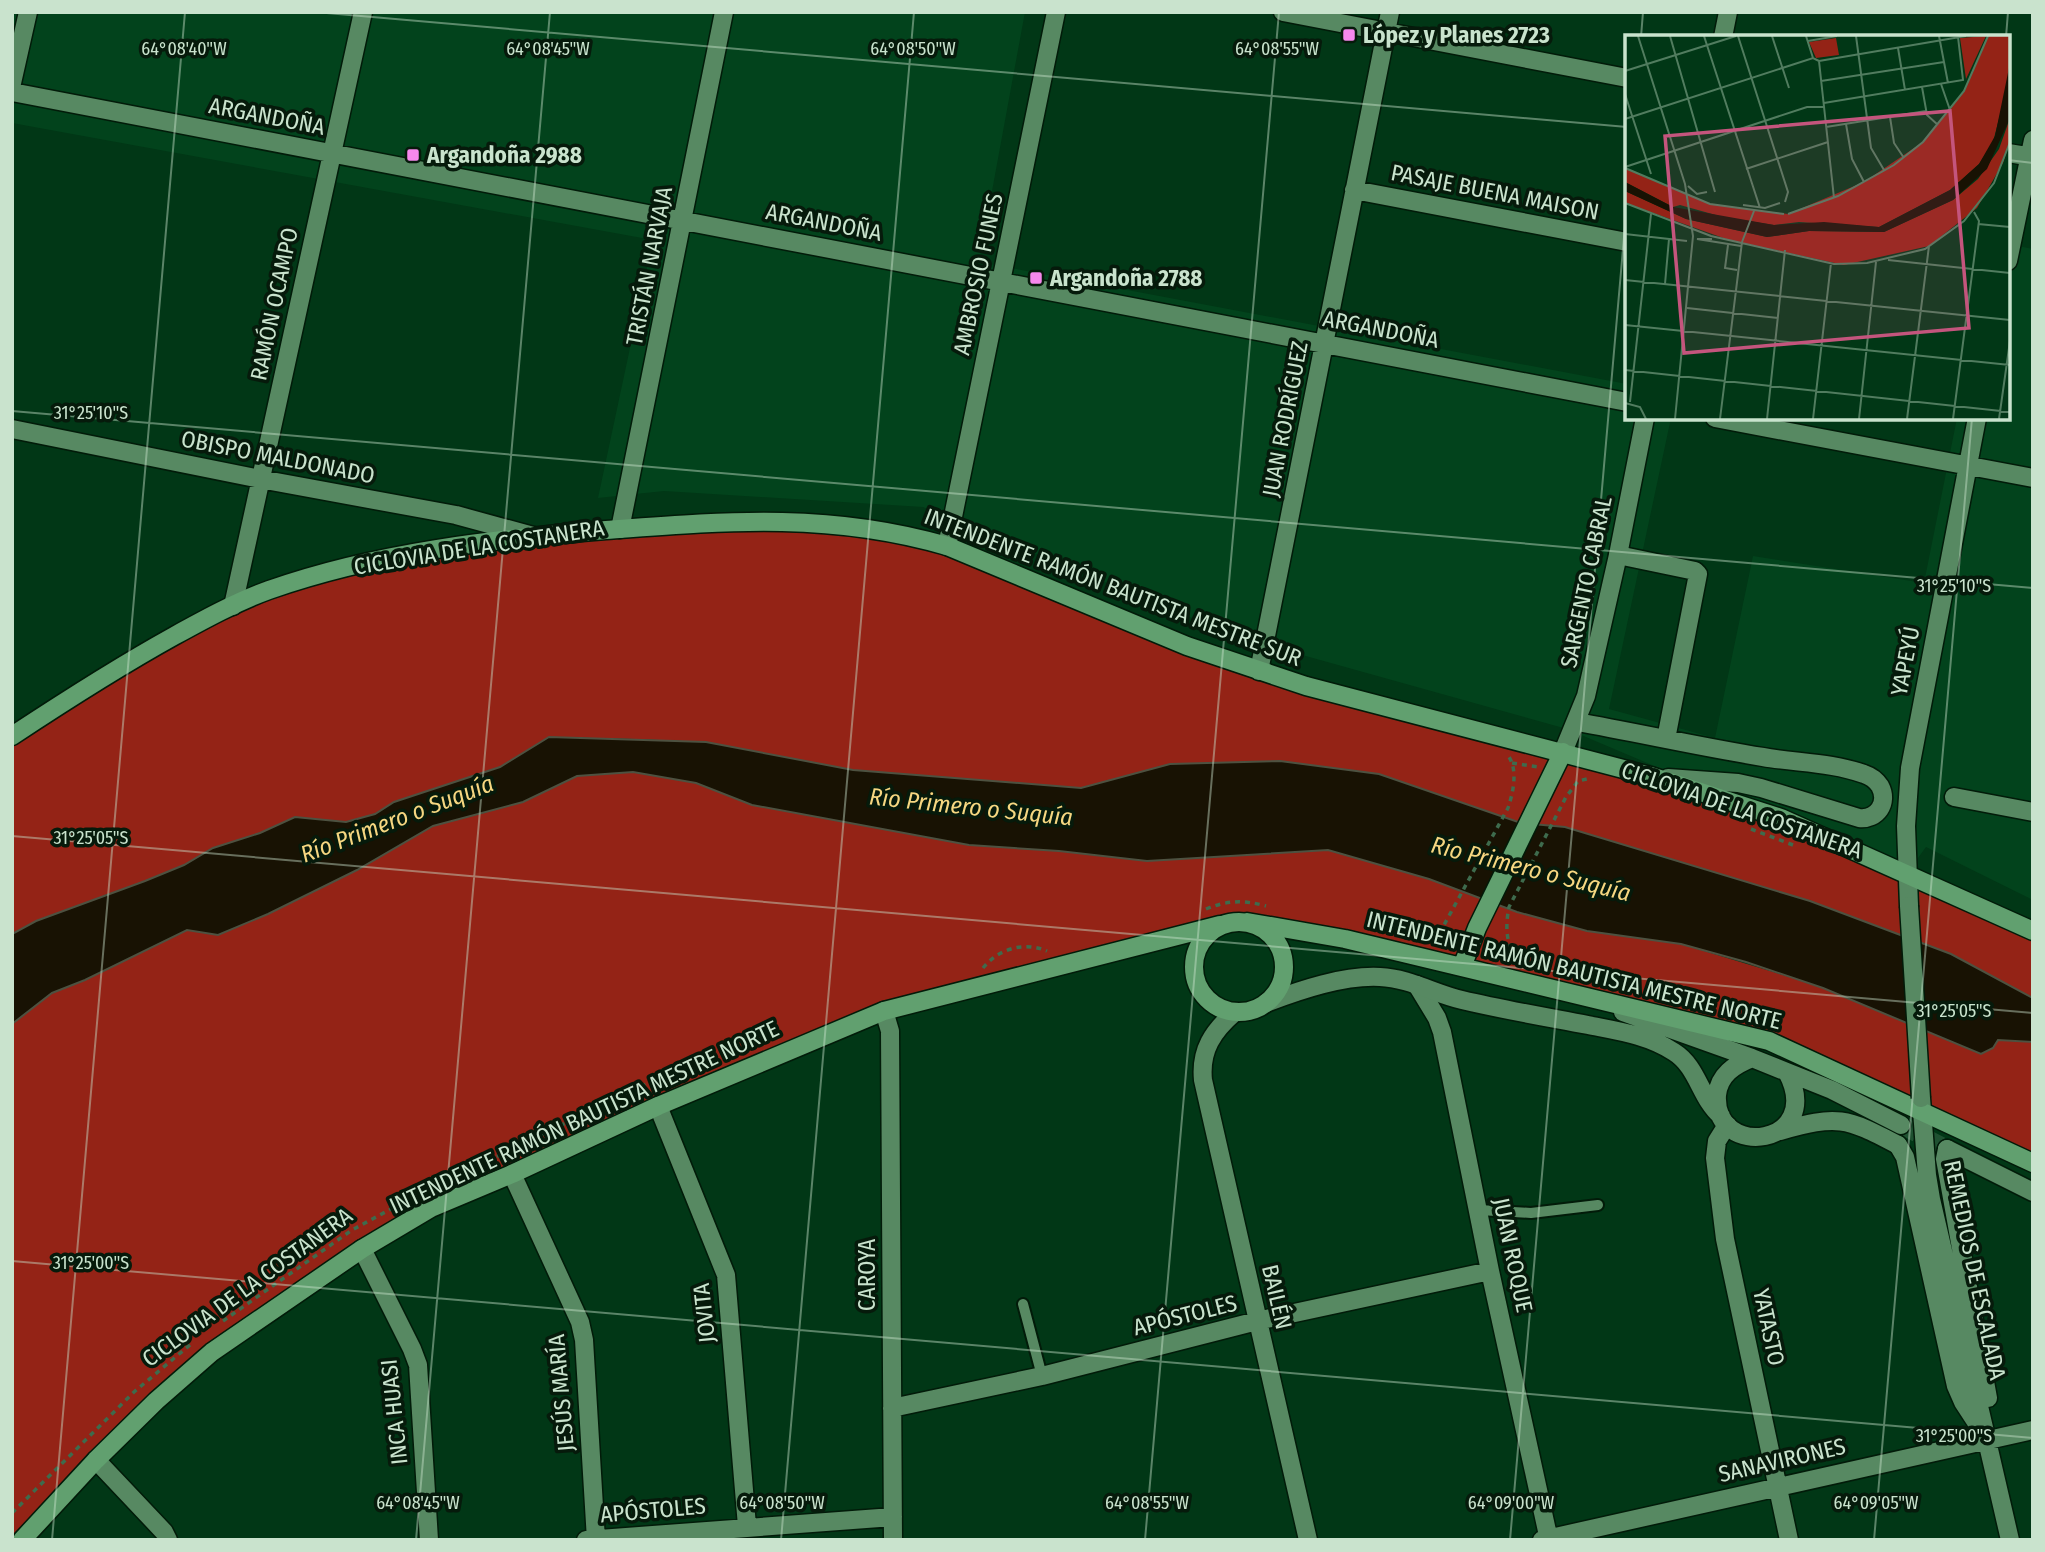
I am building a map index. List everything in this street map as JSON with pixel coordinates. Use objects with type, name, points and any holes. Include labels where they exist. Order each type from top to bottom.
[{"type":"main road","name":"INTENDENTE RAMÓN BAUTISTA MESTRE SUR","points":[[12,736],[106,673],[233,606],[268,590],[367,563],[534,536],[620,529],[751,520],[850,526],[947,546],[1187,646],[1319,690],[1654,777],[1781,818],[2033,930]]},
{"type":"main road","points":[[1462,967],[1477,928],[1563,752]]},
{"type":"main road","points":[[1233,921],[1247,922],[1272,935],[1284,962],[1283,978],[1277,992],[1257,1009],[1235,1012],[1221,1009],[1208,1000],[1198,988],[1193,974],[1198,945],[1208,933],[1220,925],[1233,921]]},
{"type":"main road","name":"INTENDENTE RAMÓN BAUTISTA MESTRE NORTE","points":[[1247,922],[1345,939],[1769,1041],[1921,1104],[2033,1163]]},
{"type":"main road","name":"INTENDENTE RAMÓN BAUTISTA MESTRE NORTE","points":[[22,1540],[96,1460],[156,1401],[212,1352],[362,1250],[431,1208],[512,1174],[658,1106],[884,1011],[1220,925]]},
{"type":"street","points":[[12,83],[28,12]]},
{"type":"street","name":"RAMÓN OCAMPO","points":[[233,606],[363,12]]},
{"type":"street","name":"TRISTÁN NARVAJA","points":[[620,529],[724,12]]},
{"type":"street","name":"AMBROSIO FUNES","points":[[947,546],[1056,12]]},
{"type":"street","points":[[1283,12],[1625,78]]},
{"type":"street","name":"JUAN RODRÍGUEZ","points":[[1259,671],[1390,12]]},
{"type":"street","points":[[1723,35],[1728,12]]},
{"type":"street","name":"ARGANDOÑA","points":[[12,92],[1625,402]]},
{"type":"street","points":[[2010,153],[2032,152],[2010,252]]},
{"type":"street","name":"PASAJE BUENA MAISON","points":[[1354,191],[1625,242]]},
{"type":"street","name":"SARGENTO CABRAL","points":[[1563,752],[1586,695],[1618,555],[1645,420]]},
{"type":"street","points":[[1726,420],[2033,478]]},
{"type":"street","name":"YAPEYÚ","points":[[1909,906],[1906,826],[1910,768],[1978,420]]},
{"type":"street","name":"OBISPO MALDONADO","points":[[12,429],[260,480],[456,515],[534,536]]},
{"type":"street","points":[[1618,555],[1695,571],[1698,574],[1667,739]]},
{"type":"street","points":[[1577,722],[1862,773],[1878,783],[1882,790],[1882,805],[1872,818],[1860,818],[1806,800],[1750,786],[1654,777]]},
{"type":"street","points":[[1954,797],[2033,812]]},
{"type":"street","name":"REMEDIOS DE ESCALADA","points":[[1909,906],[1921,1104],[1931,1199],[2010,1540]]},
{"type":"street","points":[[1266,1003],[1308,988],[1365,978],[1387,978],[1464,1001],[1652,1040],[1684,1059],[1709,1104],[1724,1120],[1747,1137],[1759,1138],[1780,1130],[1789,1121],[1795,1110],[1796,1097],[1787,1072]]},
{"type":"street","name":"JUAN ROQUE","points":[[1417,985],[1442,1031],[1547,1539]]},
{"type":"street","points":[[1562,990],[1752,1058],[1832,1090],[1901,1125]]},
{"type":"street","name":"CAROYA","points":[[884,1011],[890,1031],[893,1540]]},
{"type":"street","name":"BAILÉN","points":[[1235,1012],[1213,1033],[1203,1054],[1202,1066],[1307,1540]]},
{"type":"street","points":[[1724,1120],[1717,1091],[1729,1070],[1752,1058]]},
{"type":"street","name":"JOVITA","points":[[658,1106],[726,1275],[747,1527]]},
{"type":"street","name":"YATASTO","points":[[1724,1120],[1716,1150],[1725,1239],[1789,1540]]},
{"type":"street","name":"REMEDIOS DE ESCALADA","points":[[1780,1130],[1815,1121],[1842,1120],[1856,1123],[1898,1145],[1905,1157],[1956,1386],[1963,1402],[1988,1440]]},
{"type":"street","name":"REMEDIOS DE ESCALADA","points":[[1988,1440],[1987,1395],[1945,1159],[1947,1149],[2033,1192]]},
{"type":"street","name":"JESÚS MARÍA","points":[[512,1174],[574,1306],[582,1331],[596,1539]]},
{"type":"street","name":"INCA HUASI","points":[[362,1250],[418,1364],[429,1540]]},
{"type":"street","name":"APÓSTOLES","points":[[892,1408],[1042,1376],[1258,1321],[1490,1271]]},
{"type":"street","name":"SANAVIRONES","points":[[1547,1539],[2033,1430]]},
{"type":"street","points":[[96,1460],[164,1532],[168,1540]]},
{"type":"street","name":"APÓSTOLES","points":[[585,1540],[893,1517]]},
{"type":"lane","points":[[1479,1210],[1540,1212],[1598,1205]]},
{"type":"lane","points":[[1023,1304],[1042,1376]]},
{"type":"path","points":[[1413,938],[1428,936],[1438,931],[1451,915],[1508,808],[1514,773],[1512,762],[1508,756],[1502,754]]},
{"type":"path","name":"CICLOVIA DE LA COSTANERA","points":[[1512,900],[1566,797],[1578,781],[1592,778]]},
{"type":"path","name":"CICLOVIA DE LA COSTANERA","points":[[1740,825],[1803,849]]},
{"type":"path","points":[[1196,912],[1234,901],[1273,907]]},
{"type":"path","points":[[975,972],[981,970],[997,954],[1029,945],[1054,951]]},
{"type":"path","points":[[453,1178],[648,1083],[715,1063]]},
{"type":"path","name":"CICLOVIA DE LA COSTANERA","points":[[216,1325],[352,1230],[392,1209]]},
{"type":"path","name":"CICLOVIA DE LA COSTANERA","points":[[12,1513],[134,1392],[196,1341]]},
{"type":"shaded area","points":[[12,12],[1025,12],[979,262],[1625,384],[1625,420],[1671,420],[1609,709],[1715,738],[1753,556],[1924,583],[1957,420],[2010,420],[2010,244],[2033,249],[2033,900],[1926,847],[1907,873],[1567,729],[1238,637],[923,507],[664,491],[598,498],[653,240],[12,123]]},
{"type":"shaded area","points":[[691,523],[893,533],[1187,646],[1781,818],[2033,931],[2033,998],[1879,927],[1810,901],[1701,869],[1521,823],[1379,774],[1280,761],[1170,764],[1081,788],[853,770],[706,742],[635,739],[549,737],[500,767],[394,802],[375,814],[346,822],[295,817],[260,833],[213,848],[184,865],[145,881],[36,921],[12,934],[12,736],[186,629],[367,563]]},
{"type":"shaded area","points":[[633,772],[696,783],[752,805],[969,845],[1147,861],[1328,850],[1429,879],[1517,912],[1587,931],[1681,944],[1998,1040],[2033,1042],[2033,1163],[1769,1041],[1561,991],[1330,945],[1263,935],[1259,926],[1220,925],[884,1011],[431,1208],[212,1352],[22,1540],[12,1540],[12,1024],[52,993],[85,980],[187,930],[218,935],[268,914],[357,870],[433,826],[523,802],[577,776]]},
{"type":"water","name":"Río Primero o Suquía","points":[[549,737],[706,742],[853,770],[1081,788],[1170,764],[1280,761],[1379,774],[1521,823],[1565,827],[1810,901],[1951,954],[2033,998],[2033,1042],[1998,1040],[1993,1048],[1981,1054],[1823,988],[1746,962],[1681,944],[1587,931],[1517,912],[1429,879],[1328,850],[1147,861],[969,845],[752,805],[696,783],[633,772],[577,776],[523,802],[433,826],[357,870],[268,914],[218,935],[187,930],[85,980],[52,993],[12,1024],[12,934],[36,921],[145,881],[184,865],[213,848],[260,833],[295,817],[346,822],[375,814],[394,802],[500,767]]},
{"type":"tunnel","points":[[1901,1125],[1947,1149]]},
{"type":"place","name":"López y Planes 2723","points":[[1349,35]]},
{"type":"place","name":"Argandoña 2988","points":[[413,155]]},
{"type":"place","name":"Argandoña 2788","points":[[1036,278]]}]
